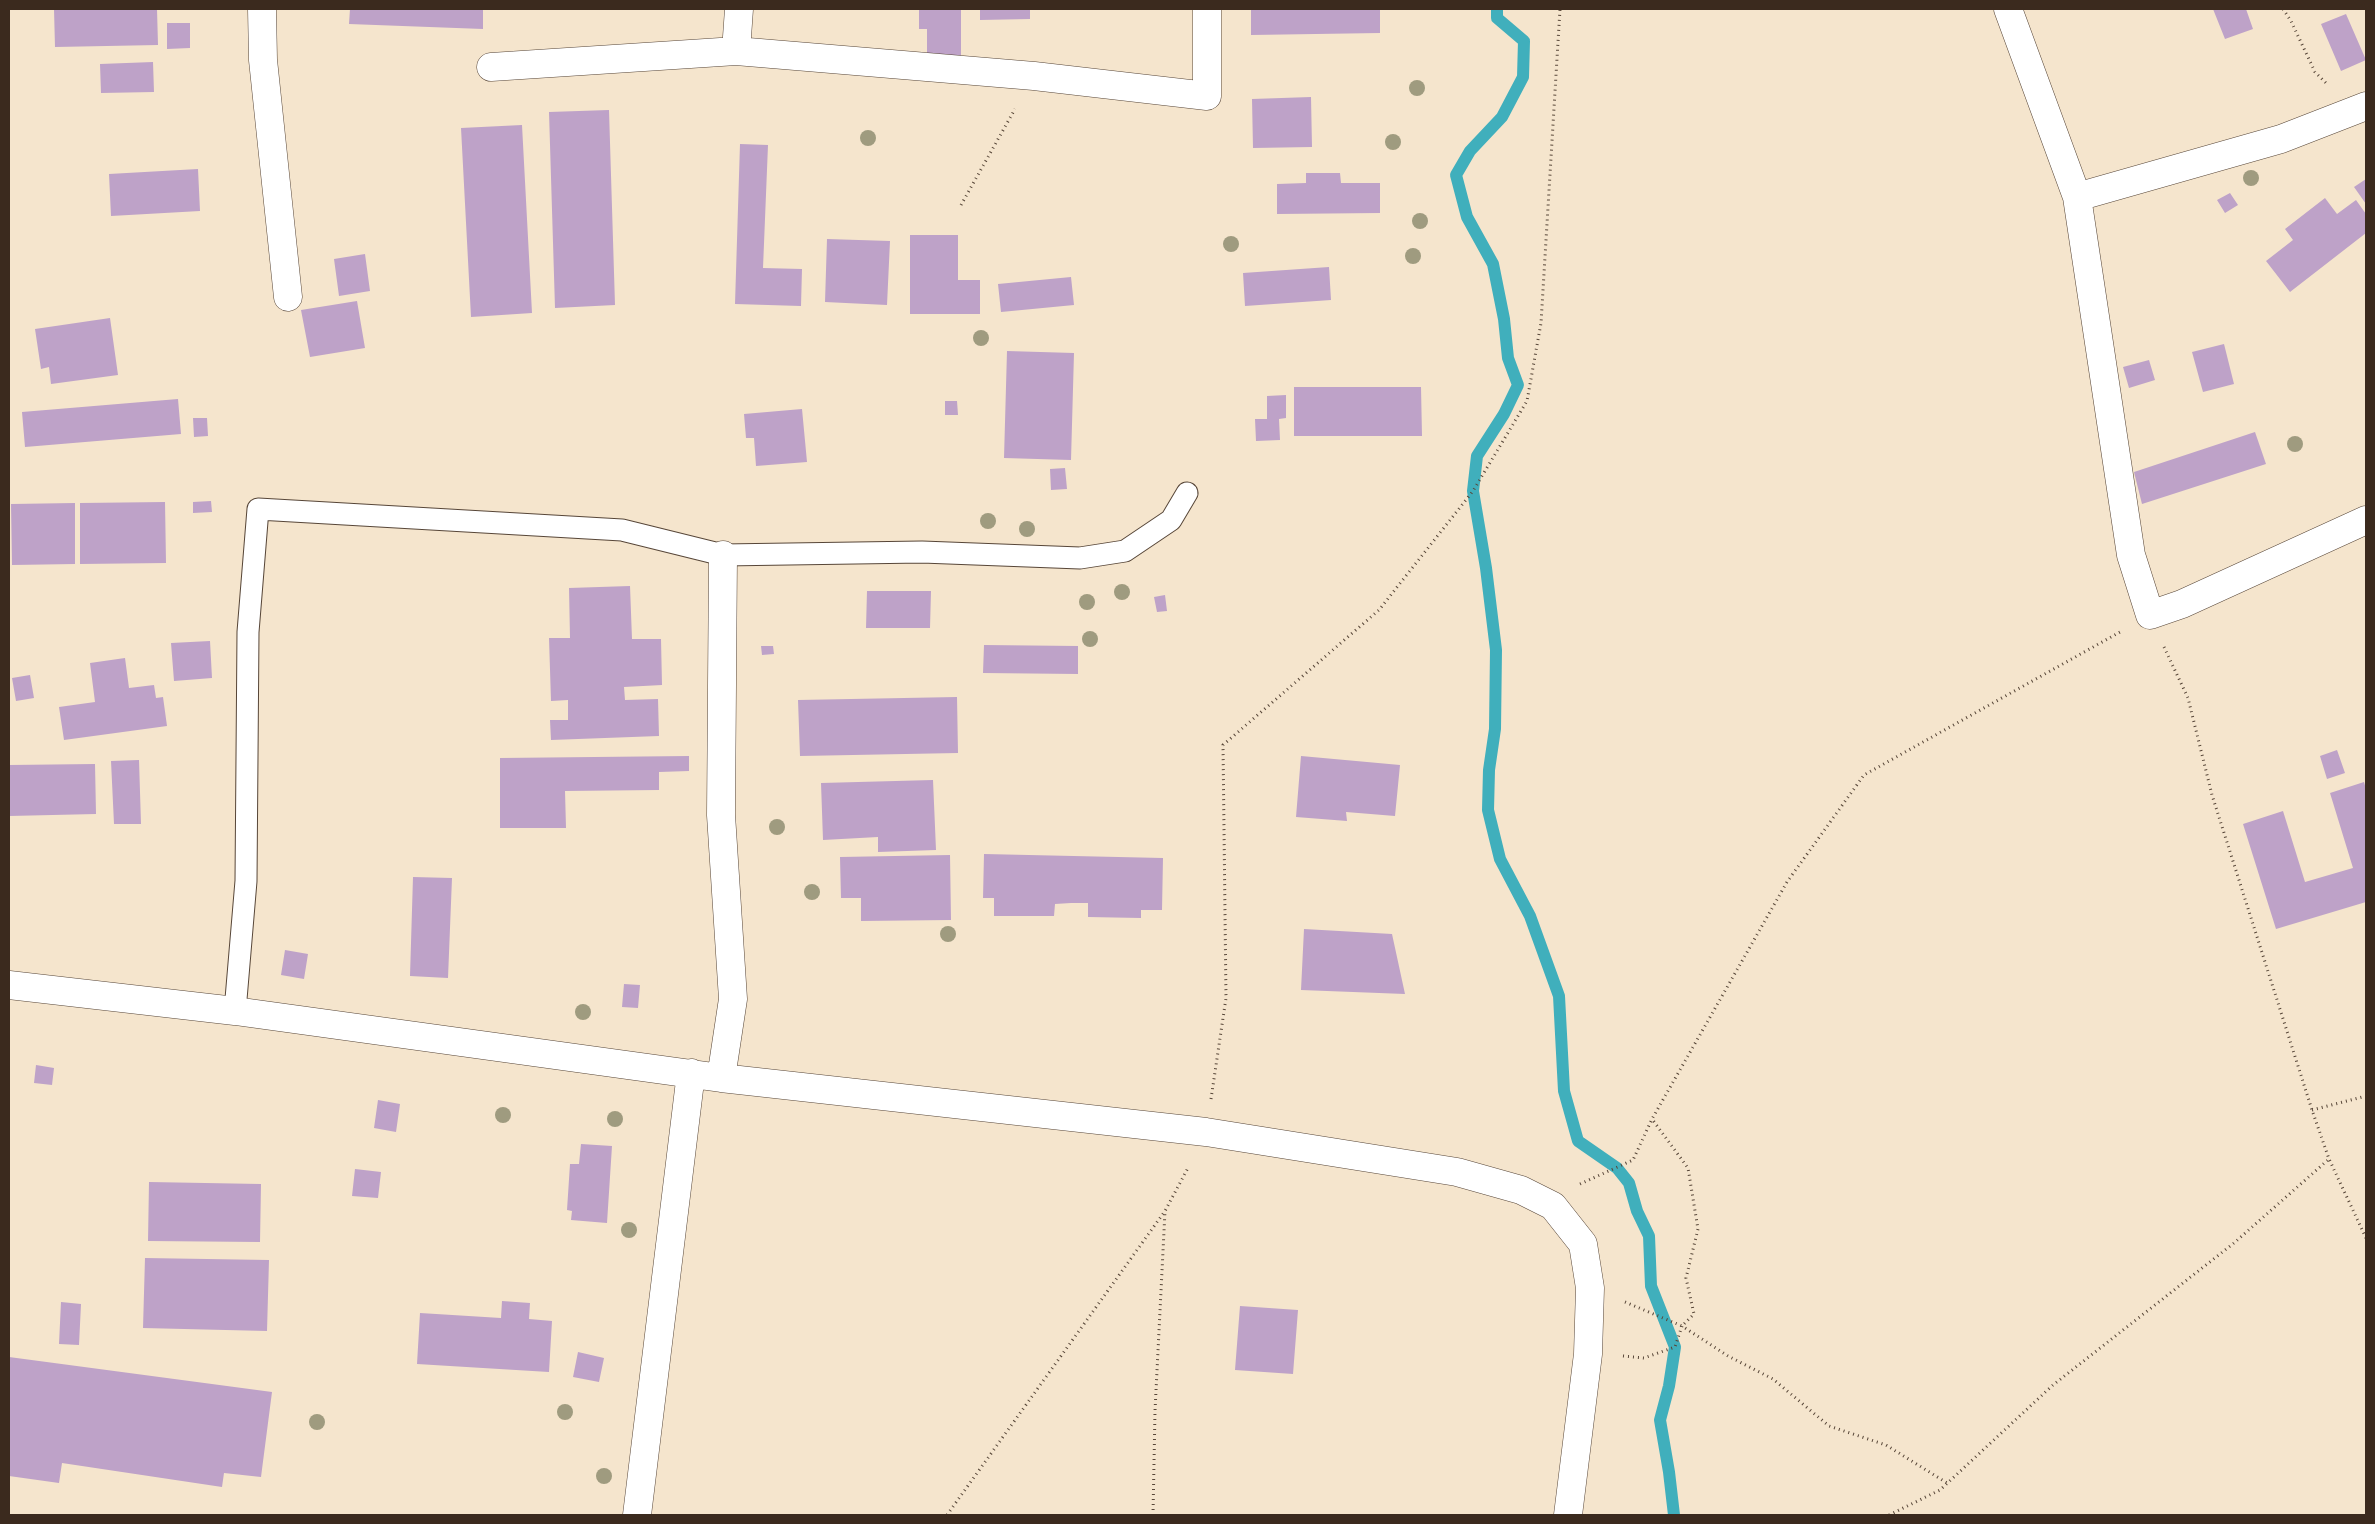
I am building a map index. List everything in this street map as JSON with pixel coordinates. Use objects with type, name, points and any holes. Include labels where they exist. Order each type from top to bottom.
[{"type":"street","points":[[262,9],[263,60],[288,297]]},
{"type":"street","points":[[736,52],[739,9]]},
{"type":"street","points":[[491,67],[736,52],[1034,76],[1207,96],[1207,9]]},
{"type":"street","points":[[2008,9],[2077,197],[2131,555],[2150,616],[2182,604],[2366,520]]},
{"type":"street","points":[[2077,197],[2281,139],[2361,109]]},
{"type":"street","points":[[721,1078],[733,999],[721,815],[723,554]]},
{"type":"street","points":[[9,986],[235,1011],[721,1078],[1206,1132],[1456,1172],[1521,1190],[1553,1206],[1583,1244],[1590,1288],[1588,1354],[1568,1515]]},
{"type":"street","points":[[637,1515],[691,1073]]},
{"type":"lane","points":[[235,1011],[246,881],[248,632],[258,509],[622,530],[723,554],[922,552],[1089,556],[1125,551],[1171,520],[1187,493]]},
{"type":"path","points":[[947,1515],[1165,1211],[1206,1132],[1226,998],[1223,745],[1379,610],[1473,491],[1527,401],[1541,323],[1560,9]]},
{"type":"path","points":[[2283,9],[2291,21],[2315,72],[2361,109]]},
{"type":"path","points":[[961,204],[1034,76]]},
{"type":"path","points":[[1553,1206],[1573,1187],[1633,1160],[1652,1119],[1787,882],[1864,775],[2150,616],[2188,698],[2212,795],[2329,1159],[2366,1238]]},
{"type":"path","points":[[2312,1110],[2366,1096]]},
{"type":"path","points":[[1588,1354],[1644,1358],[1675,1347],[1682,1326],[1694,1314],[1686,1278],[1698,1229],[1688,1168],[1652,1119]]},
{"type":"path","points":[[1889,1515],[1940,1490],[2052,1385],[2234,1243],[2329,1159]]},
{"type":"path","points":[[1152,1515],[1155,1401],[1165,1211]]},
{"type":"path","points":[[1590,1288],[1682,1326],[1728,1356],[1773,1379],[1829,1426],[1886,1445],[1948,1483]]},
{"type":"building","points":[[54,9],[157,9],[158,45],[55,47]]},
{"type":"building","points":[[350,9],[483,9],[483,29],[349,24]]},
{"type":"building","points":[[919,9],[961,9],[961,56],[927,57],[927,29],[919,29]]},
{"type":"building","points":[[980,9],[1030,9],[1030,19],[980,20]]},
{"type":"building","points":[[1251,9],[1380,9],[1380,33],[1251,35]]},
{"type":"building","points":[[2213,9],[2246,9],[2253,29],[2225,39]]},
{"type":"building","points":[[2346,14],[2366,60],[2341,71],[2321,24]]},
{"type":"building","points":[[167,23],[190,23],[190,48],[167,49]]},
{"type":"building","points":[[153,62],[154,92],[101,93],[100,64]]},
{"type":"building","points":[[1311,97],[1312,147],[1253,148],[1252,99]]},
{"type":"building","points":[[609,110],[615,305],[555,308],[549,112]]},
{"type":"building","points":[[522,125],[532,313],[471,317],[461,128]]},
{"type":"building","points":[[740,144],[768,145],[763,268],[802,269],[801,306],[735,304]]},
{"type":"building","points":[[198,169],[200,211],[111,216],[109,174]]},
{"type":"building","points":[[1306,173],[1340,173],[1341,183],[1380,183],[1380,213],[1277,214],[1277,184],[1306,183]]},
{"type":"building","points":[[2366,179],[2366,204],[2354,187]]},
{"type":"building","points":[[2230,193],[2238,205],[2225,213],[2217,200]]},
{"type":"building","points":[[2325,198],[2337,214],[2356,200],[2366,214],[2366,233],[2290,292],[2266,261],[2293,240],[2285,229]]},
{"type":"building","points":[[910,235],[958,235],[958,280],[980,280],[980,314],[910,314]]},
{"type":"building","points":[[827,239],[890,241],[887,305],[825,302]]},
{"type":"building","points":[[365,254],[370,291],[339,296],[334,259]]},
{"type":"building","points":[[1329,267],[1331,300],[1245,306],[1243,273]]},
{"type":"building","points":[[1071,277],[1074,305],[1001,312],[998,284]]},
{"type":"building","points":[[357,301],[365,348],[310,357],[301,310]]},
{"type":"building","points":[[110,318],[118,375],[51,384],[49,367],[41,369],[35,329]]},
{"type":"building","points":[[2224,344],[2234,384],[2203,392],[2192,352]]},
{"type":"building","points":[[1007,351],[1074,353],[1071,460],[1004,458]]},
{"type":"building","points":[[2149,360],[2155,380],[2129,388],[2123,367]]},
{"type":"building","points":[[1294,387],[1421,387],[1422,436],[1294,436]]},
{"type":"building","points":[[1286,395],[1286,418],[1279,419],[1280,440],[1256,441],[1255,419],[1267,419],[1267,396]]},
{"type":"building","points":[[178,399],[181,434],[25,447],[22,412]]},
{"type":"building","points":[[945,401],[957,401],[958,415],[945,415]]},
{"type":"building","points":[[802,409],[807,462],[756,466],[754,438],[746,438],[744,414]]},
{"type":"building","points":[[193,418],[207,418],[208,436],[194,437]]},
{"type":"building","points":[[2255,432],[2266,464],[2142,504],[2134,472]]},
{"type":"building","points":[[1065,468],[1067,489],[1051,490],[1050,469]]},
{"type":"building","points":[[211,501],[212,512],[193,513],[193,502]]},
{"type":"building","points":[[165,502],[166,563],[80,564],[80,503]]},
{"type":"building","points":[[75,503],[75,564],[12,565],[11,504]]},
{"type":"building","points":[[630,586],[632,639],[661,639],[662,685],[624,687],[625,700],[658,699],[659,736],[551,740],[550,720],[568,720],[568,700],[551,701],[549,638],[570,638],[569,588]]},
{"type":"building","points":[[867,591],[931,591],[930,628],[866,628]]},
{"type":"building","points":[[1165,595],[1167,611],[1157,612],[1154,597]]},
{"type":"building","points":[[210,641],[212,678],[174,681],[171,643]]},
{"type":"building","points":[[984,645],[1078,646],[1078,674],[983,673]]},
{"type":"building","points":[[761,646],[773,646],[774,654],[762,655]]},
{"type":"building","points":[[125,658],[129,688],[154,685],[156,698],[163,697],[167,726],[64,740],[59,707],[95,702],[90,663]]},
{"type":"building","points":[[30,675],[34,698],[16,701],[12,678]]},
{"type":"building","points":[[957,697],[958,753],[800,756],[798,700]]},
{"type":"building","points":[[2337,750],[2345,773],[2327,779],[2320,756]]},
{"type":"building","points":[[689,756],[689,771],[659,772],[659,790],[565,791],[566,828],[500,828],[500,758]]},
{"type":"building","points":[[1301,756],[1400,765],[1395,816],[1346,812],[1347,821],[1296,817]]},
{"type":"building","points":[[139,760],[141,824],[114,824],[111,761]]},
{"type":"building","points":[[95,764],[96,814],[9,816],[9,765]]},
{"type":"building","points":[[933,780],[936,850],[878,852],[878,837],[823,840],[821,783]]},
{"type":"building","points":[[2364,782],[2366,789],[2366,902],[2276,929],[2243,824],[2283,811],[2305,882],[2353,868],[2330,793]]},
{"type":"building","points":[[984,854],[1163,858],[1162,910],[1141,910],[1141,918],[1088,917],[1088,903],[1071,903],[1055,904],[1054,916],[994,916],[994,898],[983,898]]},
{"type":"building","points":[[950,855],[951,920],[861,921],[861,898],[841,898],[840,857]]},
{"type":"building","points":[[413,877],[452,878],[448,978],[410,976]]},
{"type":"building","points":[[1304,929],[1392,934],[1405,994],[1301,990]]},
{"type":"building","points":[[285,950],[308,954],[304,979],[281,975]]},
{"type":"building","points":[[624,984],[640,985],[638,1008],[622,1007]]},
{"type":"building","points":[[36,1065],[54,1068],[52,1085],[34,1083]]},
{"type":"building","points":[[378,1100],[400,1104],[396,1132],[374,1128]]},
{"type":"building","points":[[581,1144],[612,1146],[607,1223],[571,1220],[572,1211],[567,1210],[570,1164],[579,1164]]},
{"type":"building","points":[[355,1169],[381,1172],[378,1198],[352,1196]]},
{"type":"building","points":[[149,1182],[261,1184],[260,1242],[148,1241]]},
{"type":"building","points":[[145,1258],[269,1260],[267,1331],[143,1328]]},
{"type":"building","points":[[502,1301],[530,1303],[529,1319],[552,1321],[549,1372],[417,1364],[420,1313],[501,1318]]},
{"type":"building","points":[[61,1302],[81,1304],[79,1345],[59,1344]]},
{"type":"building","points":[[1240,1306],[1298,1310],[1293,1374],[1235,1370]]},
{"type":"building","points":[[578,1352],[604,1358],[599,1382],[573,1377]]},
{"type":"building","points":[[9,1357],[272,1392],[261,1477],[224,1473],[222,1487],[62,1463],[59,1483],[9,1476]]},
{"type":"waterway","points":[[1497,9],[1497,18],[1524,41],[1523,77],[1502,117],[1470,151],[1456,175],[1467,217],[1493,264],[1504,319],[1508,358],[1518,385],[1504,414],[1477,456],[1473,491],[1486,568],[1496,650],[1495,729],[1489,770],[1488,810],[1500,859],[1530,916],[1559,996],[1564,1091],[1578,1141],[1617,1168],[1629,1183],[1637,1211],[1649,1236],[1651,1286],[1675,1347],[1669,1386],[1660,1420],[1674,1515]]}]
